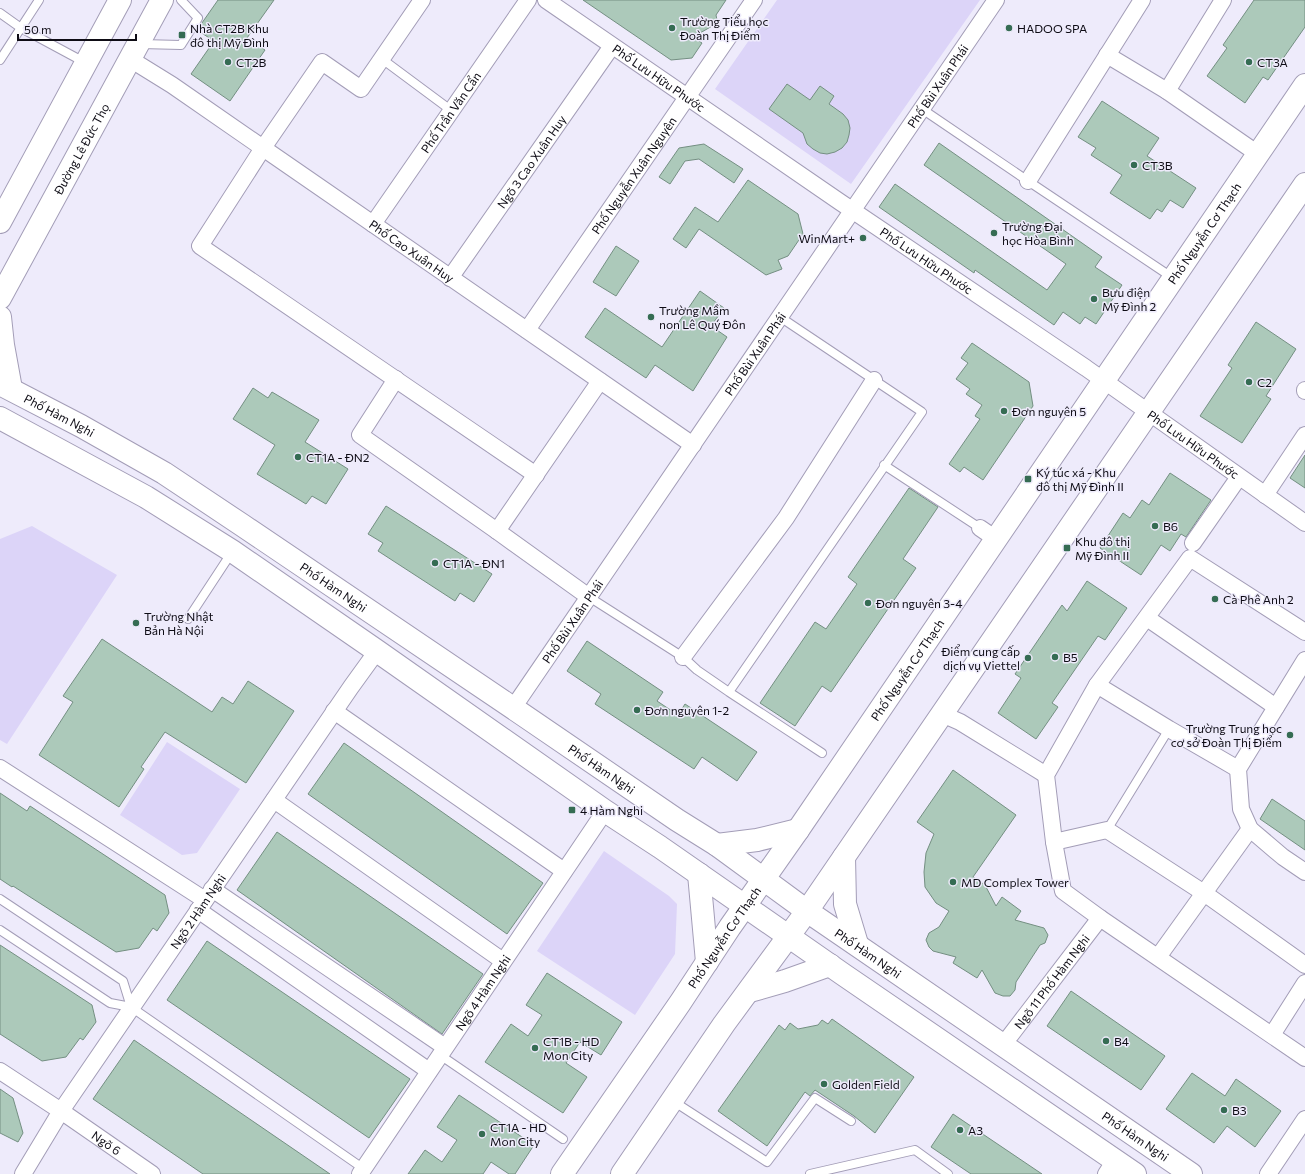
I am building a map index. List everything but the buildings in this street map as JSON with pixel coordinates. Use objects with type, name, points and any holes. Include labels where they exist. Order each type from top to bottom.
[{"type":"main road","points":[[0,222],[120,0]]},
{"type":"main road","name":"Đường Lê Đức Thọ","points":[[0,298],[162,0]]},
{"type":"main road","name":"Phố Nguyễn Cơ Thạch","points":[[562,1174],[798,830],[988,534],[1103,381],[1305,85]]},
{"type":"main road","points":[[622,1174],[724,1024],[789,937],[1305,184]]},
{"type":"main road","points":[[0,317],[5,386]]},
{"type":"main road","name":"Phố Hàm Nghi","points":[[5,386],[81,426],[164,473],[677,820],[717,845],[807,910],[1191,1174]]},
{"type":"main road","points":[[2,421],[146,497],[232,551],[605,811],[830,965],[1111,1167],[1135,1174]]},
{"type":"main road","points":[[270,577],[284,554]]},
{"type":"main road","points":[[717,845],[757,840],[798,830]]},
{"type":"main road","points":[[844,857],[845,904],[857,944]]},
{"type":"main road","points":[[699,874],[707,962]]},
{"type":"main road","points":[[750,991],[785,981],[830,965]]},
{"type":"street","points":[[422,0],[361,89],[322,62],[263,148],[200,246],[536,475]]},
{"type":"street","name":"Phố Trần Văn Cẩn","points":[[373,224],[528,0]]},
{"type":"street","name":"Phố Lưu Hữu Phước","points":[[546,0],[1103,381],[1305,523]]},
{"type":"street","name":"Phố Nguyễn Xuân Nguyên","points":[[527,330],[754,0]]},
{"type":"street","name":"Phố Bùi Xuân Phái","points":[[513,708],[996,0]]},
{"type":"street","points":[[1028,181],[1142,0]]},
{"type":"street","points":[[1167,91],[1223,0]]},
{"type":"street","name":"Ngõ 3 Cao Xuân Huy","points":[[450,278],[612,46]]},
{"type":"street","name":"Phố Cao Xuân Huy","points":[[134,51],[172,85],[693,445]]},
{"type":"street","points":[[1107,55],[1167,91],[1258,154]]},
{"type":"street","points":[[396,379],[360,435],[497,531],[589,598]]},
{"type":"street","points":[[683,657],[786,518],[874,380]]},
{"type":"street","points":[[497,531],[600,381]]},
{"type":"street","points":[[1265,495],[1305,435]]},
{"type":"street","points":[[1238,477],[1147,618],[1097,685],[1046,775],[1054,842],[1063,891],[1100,918],[1305,1058]]},
{"type":"street","points":[[1192,550],[1305,632]]},
{"type":"street","points":[[1147,618],[1276,707]]},
{"type":"street","name":"Ngõ 2 Hàm Nghi","points":[[23,1174],[61,1111],[131,1007],[334,711],[377,651]]},
{"type":"street","points":[[1305,660],[1238,769],[1241,809],[1250,829],[1283,857],[1305,872]]},
{"type":"street","points":[[1097,685],[1238,769]]},
{"type":"street","points":[[334,711],[564,871]]},
{"type":"street","points":[[942,714],[960,722],[1046,775]]},
{"type":"street","points":[[0,768],[443,1051]]},
{"type":"street","points":[[274,800],[503,961]]},
{"type":"street","name":"Ngõ 4 Hàm Nghi","points":[[362,1171],[605,811]]},
{"type":"street","points":[[1158,957],[1250,829]]},
{"type":"street","points":[[1054,842],[1107,830],[1204,893],[1305,965]]},
{"type":"street","points":[[205,900],[429,1071]]},
{"type":"street","name":"Ngõ 11 Phố Hàm Nghi","points":[[1002,1045],[1100,918]]},
{"type":"street","points":[[1272,1035],[1305,983]]},
{"type":"street","points":[[0,1071],[61,1111]]},
{"type":"street","name":"Ngõ 6","points":[[61,1111],[152,1174]]},
{"type":"street","points":[[1268,1174],[1305,1118]]},
{"type":"lane","points":[[0,60],[39,0]]},
{"type":"lane","points":[[134,51],[181,45],[198,18],[181,0]]},
{"type":"lane","points":[[0,13],[21,28],[86,64]]},
{"type":"lane","points":[[382,59],[452,111]]},
{"type":"lane","points":[[922,109],[1173,278]]},
{"type":"lane","points":[[729,692],[884,465],[922,412],[780,317]]},
{"type":"lane","points":[[884,465],[988,534]]},
{"type":"lane","points":[[188,619],[232,551]]},
{"type":"lane","points":[[589,598],[683,657],[697,670],[822,753]]},
{"type":"lane","points":[[1107,830],[1169,729]]},
{"type":"lane","points":[[0,899],[123,981],[131,1007]]},
{"type":"lane","points":[[0,930],[110,1003],[131,1007],[362,1171]]},
{"type":"lane","points":[[443,1051],[563,1140]]},
{"type":"lane","points":[[672,1100],[767,1162],[815,1098],[850,1121]]},
{"type":"lane","points":[[810,1174],[915,1150],[948,1174]]},
{"type":"shaded area","points":[[777,0],[980,0],[851,184],[715,89]]},
{"type":"shaded area","points":[[32,526],[117,575],[7,744],[0,740],[0,539]]},
{"type":"shaded area","points":[[167,742],[240,789],[197,853],[182,855],[120,815]]},
{"type":"shaded area","points":[[604,851],[669,896],[677,904],[675,954],[635,1015],[537,951]]},
{"type":"place","name":"Trường Tiểu học Đoàn Thị Điểm","points":[[672,28]]},
{"type":"place","name":"HADOO SPA","points":[[1009,28]]},
{"type":"place","name":"Nhà CT2B Khu đô thị Mỹ Đình","points":[[182,35]]},
{"type":"place","name":"CT2B","points":[[228,62]]},
{"type":"place","name":"CT3A","points":[[1249,62]]},
{"type":"place","name":"CT3B","points":[[1134,165]]},
{"type":"place","name":"Trường Đại học Hòa Bình","points":[[994,233]]},
{"type":"place","name":"WinMart+","points":[[863,238]]},
{"type":"place","name":"Bưu điện Mỹ Đình 2","points":[[1094,299]]},
{"type":"place","name":"Trường Mầm non Lê Quý Đôn","points":[[651,317]]},
{"type":"place","name":"C2","points":[[1249,382]]},
{"type":"place","name":"Đơn nguyên 5","points":[[1004,411]]},
{"type":"place","name":"CT1A - ĐN2","points":[[298,457]]},
{"type":"place","name":"Ký túc xá - Khu đô thị Mỹ Đình II","points":[[1028,479]]},
{"type":"place","name":"B6","points":[[1155,526]]},
{"type":"place","name":"Khu đô thị Mỹ Đình II","points":[[1067,548]]},
{"type":"place","name":"CT1A - ĐN1","points":[[435,563]]},
{"type":"place","name":"Cà Phê Anh 2","points":[[1215,599]]},
{"type":"place","name":"Đơn nguyên 3-4","points":[[868,603]]},
{"type":"place","name":"Trường Nhật Bản Hà Nội","points":[[136,623]]},
{"type":"place","name":"B5","points":[[1055,657]]},
{"type":"place","name":"Điểm cung cấp dịch vụ Viettel","points":[[1028,658]]},
{"type":"place","name":"Đơn nguyên 1-2","points":[[637,710]]},
{"type":"place","name":"Trường Trung học cơ sở Đoàn Thị Điểm","points":[[1290,735]]},
{"type":"place","name":"4 Hàm Nghi","points":[[572,810]]},
{"type":"place","name":"MD Complex Tower","points":[[953,882]]},
{"type":"place","name":"B4","points":[[1106,1041]]},
{"type":"place","name":"CT1B - HD Mon City","points":[[535,1048]]},
{"type":"place","name":"Golden Field","points":[[824,1084]]},
{"type":"place","name":"B3","points":[[1224,1110]]},
{"type":"place","name":"A3","points":[[960,1130]]},
{"type":"place","name":"CT1A - HD Mon City","points":[[482,1134]]}]
